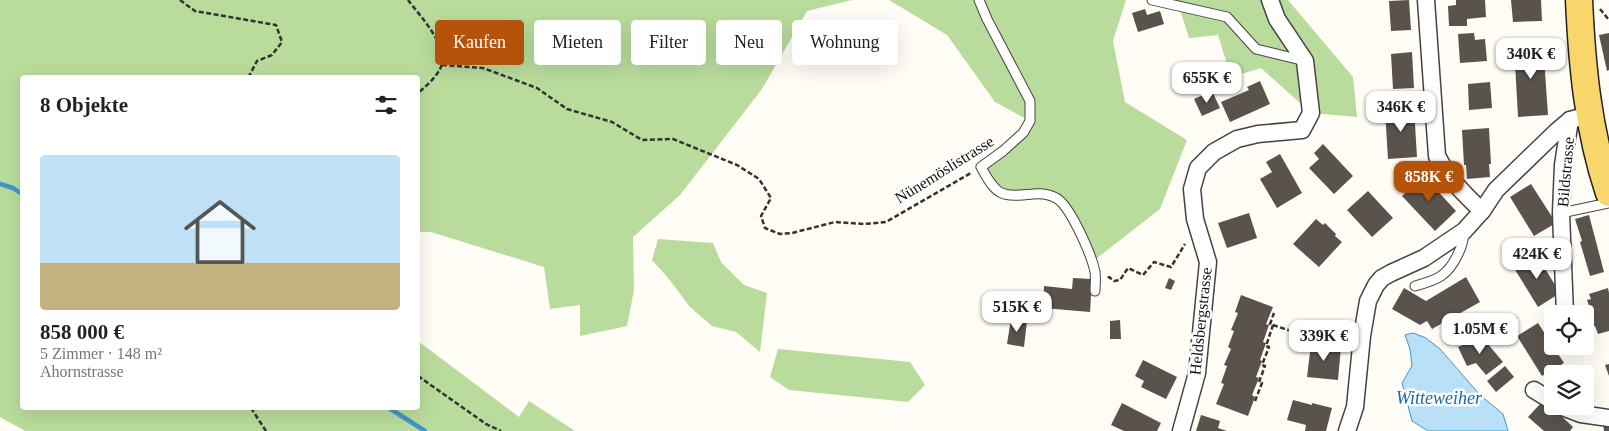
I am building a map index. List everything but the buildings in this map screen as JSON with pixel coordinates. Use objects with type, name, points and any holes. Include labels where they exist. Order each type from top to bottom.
[{"type":"main road","points":[[1579,0],[1581,48],[1580,117],[1609,193]]},
{"type":"street","name":"Heldsbergstrasse","points":[[1181,431],[1197,373],[1208,262],[1195,219],[1192,190],[1198,168],[1214,152],[1237,139],[1258,134],[1302,130],[1311,114],[1305,61],[1277,19],[1270,0]]},
{"type":"street","points":[[1426,0],[1437,156],[1446,173],[1482,211]]},
{"type":"street","points":[[1347,431],[1355,407],[1362,336],[1368,301],[1376,285],[1382,278],[1424,258],[1464,231],[1482,211],[1496,190],[1580,117]]},
{"type":"street","name":"Bildstrasse","points":[[1565,305],[1561,213],[1563,165],[1580,117]]},
{"type":"street","points":[[1534,390],[1544,397]]},
{"type":"street","points":[[1588,415],[1609,418]]},
{"type":"lane","name":"Nünemöslistrasse","points":[[980,0],[1030,101],[1030,121],[1022,133],[1003,151],[981,167]]},
{"type":"lane","points":[[1152,0],[1227,17],[1256,49],[1305,61]]},
{"type":"lane","points":[[981,167],[996,189],[1007,196],[1042,193],[1057,198],[1068,211],[1081,235],[1095,273],[1094,291]]},
{"type":"lane","points":[[1561,213],[1609,203]]},
{"type":"lane","points":[[1415,286],[1434,281],[1450,269],[1464,241],[1464,231]]},
{"type":"path","points":[[180,0],[194,11],[276,25],[282,42],[272,55],[257,61],[250,75]]},
{"type":"path","points":[[408,0],[435,37]]},
{"type":"path","points":[[420,91],[430,82],[442,65]]},
{"type":"path","name":"Nünemöslistrasse","points":[[442,65],[483,68],[537,88],[567,109],[612,122],[642,140],[673,139],[737,165],[759,179],[771,198],[761,216],[765,228],[780,234],[792,233],[835,222],[864,224],[886,222],[981,167]]},
{"type":"path","points":[[1095,281],[1105,284],[1109,277],[1114,281],[1120,280],[1128,268],[1143,275],[1154,262],[1172,267],[1189,238],[1195,219]]},
{"type":"path","points":[[1274,313],[1270,324],[1294,332],[1304,330],[1342,334]]},
{"type":"path","points":[[1255,401],[1262,383],[1259,382],[1265,366],[1262,365],[1269,347],[1266,346],[1273,325]]},
{"type":"path","points":[[420,377],[486,424],[501,431]]},
{"type":"path","points":[[252,410],[266,431]]},
{"type":"green space","points":[[0,0],[852,0],[807,11],[802,20],[792,20],[792,37],[782,54],[782,20],[716,20],[716,65],[776,65],[762,89],[680,195],[633,237],[634,290],[627,326],[580,336],[580,305],[550,309],[544,267],[431,232],[420,232],[420,75],[20,75],[20,410],[420,410],[420,343],[519,417],[529,401],[575,431],[25,431],[0,417]]},
{"type":"green space","points":[[889,0],[1126,0],[1113,41],[1125,102],[1187,140],[1160,209],[1092,262],[1057,198],[1007,196],[981,167],[1030,121],[995,102],[947,35]]},
{"type":"green space","points":[[1152,0],[1288,0],[1353,77],[1357,117],[1311,113],[1261,68],[1231,77],[1218,35],[1189,38],[1179,7]]},
{"type":"green space","points":[[658,239],[713,243],[721,262],[744,285],[767,293],[760,352],[736,332],[712,326],[690,307],[652,260]]},
{"type":"green space","points":[[778,349],[910,362],[925,385],[908,402],[789,390],[770,377]]},
{"type":"water","name":"Witteweiher","points":[[1413,333],[1426,338],[1440,349],[1480,395],[1503,414],[1508,431],[1428,431],[1412,421],[1402,383],[1412,366],[1410,349],[1405,335]]},
{"type":"waterway","points":[[0,184],[20,193]]},
{"type":"waterway","points":[[392,410],[425,431]]}]
